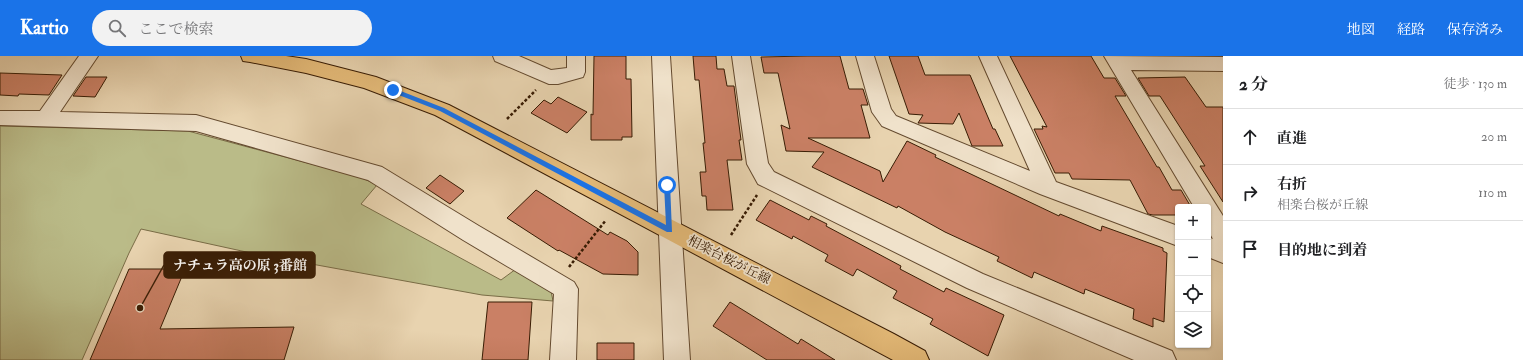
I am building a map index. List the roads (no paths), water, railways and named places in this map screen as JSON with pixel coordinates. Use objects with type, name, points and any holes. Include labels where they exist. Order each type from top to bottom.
[{"type":"main road","name":"相楽台桜が丘線","points":[[250,56],[306,66],[369,82],[442,110],[885,342],[916,360]]},
{"type":"street","points":[[45,119],[89,56]]},
{"type":"street","points":[[502,56],[549,77],[558,77],[576,72],[576,56]]},
{"type":"street","points":[[660,56],[677,360]]},
{"type":"street","points":[[741,56],[758,164],[768,178],[975,281],[1163,360]]},
{"type":"street","points":[[865,56],[882,112],[890,121],[1048,188],[1175,235]]},
{"type":"street","points":[[988,56],[1048,188]]},
{"type":"street","points":[[1115,60],[1223,64]]},
{"type":"street","points":[[1115,60],[1204,204]]},
{"type":"street","points":[[0,118],[196,123],[375,173],[566,290],[563,360]]},
{"type":"street","points":[[1211,216],[1223,235]]},
{"type":"street","points":[[1211,249],[1223,253]]},
{"type":"place","name":"ナチュラ高の原 3番館","points":[[140,308]]}]
